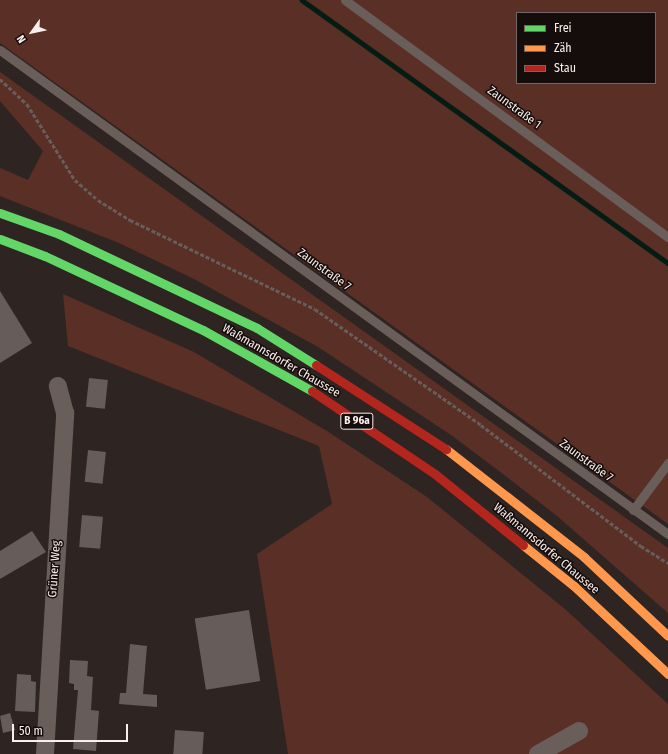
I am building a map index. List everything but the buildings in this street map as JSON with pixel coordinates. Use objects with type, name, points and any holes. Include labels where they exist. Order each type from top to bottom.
[{"type":"main road","name":"Waßmannsdorfer Chaussee","points":[[0,213],[59,234],[256,328],[442,446],[584,557],[668,636]]},
{"type":"main road","name":"Waßmannsdorfer Chaussee","points":[[0,239],[45,256],[203,330],[319,395],[435,474],[574,586],[668,674]]},
{"type":"street","name":"Grüner Weg","points":[[45,754],[66,413],[58,386]]},
{"type":"street","points":[[538,754],[579,731]]},
{"type":"lane","name":"Zaunstraße 1","points":[[345,0],[668,237]]},
{"type":"lane","name":"Zaunstraße 7","points":[[0,50],[668,534]]},
{"type":"lane","points":[[633,510],[668,463]]},
{"type":"path","points":[[0,79],[27,104],[75,180],[98,200],[130,220],[315,309],[481,425],[641,546],[668,563]]},
{"type":"shaded area","points":[[0,0],[668,0],[668,524],[0,43]]},
{"type":"shaded area","points":[[0,72],[668,548],[668,613],[557,516],[499,471],[451,435],[318,347],[196,280],[119,243],[0,196],[0,168],[28,180],[43,151],[0,101]]},
{"type":"shaded area","points":[[63,294],[194,352],[327,431],[427,497],[565,609],[668,704],[668,754],[288,754],[257,554],[332,504],[319,446],[68,346]]},
{"type":"waterway","points":[[302,0],[668,263]]},
{"type":"traffic: fast","points":[[0,213],[59,234],[257,328],[316,365]]},
{"type":"traffic: fast","points":[[0,239],[45,256],[203,330],[312,391]]},
{"type":"traffic: slow","points":[[446,449],[584,557],[668,636]]},
{"type":"traffic: slow","points":[[523,545],[574,586],[668,674]]},
{"type":"traffic: jam","points":[[316,365],[446,449]]},
{"type":"traffic: jam","points":[[312,391],[435,474],[523,545]]}]
